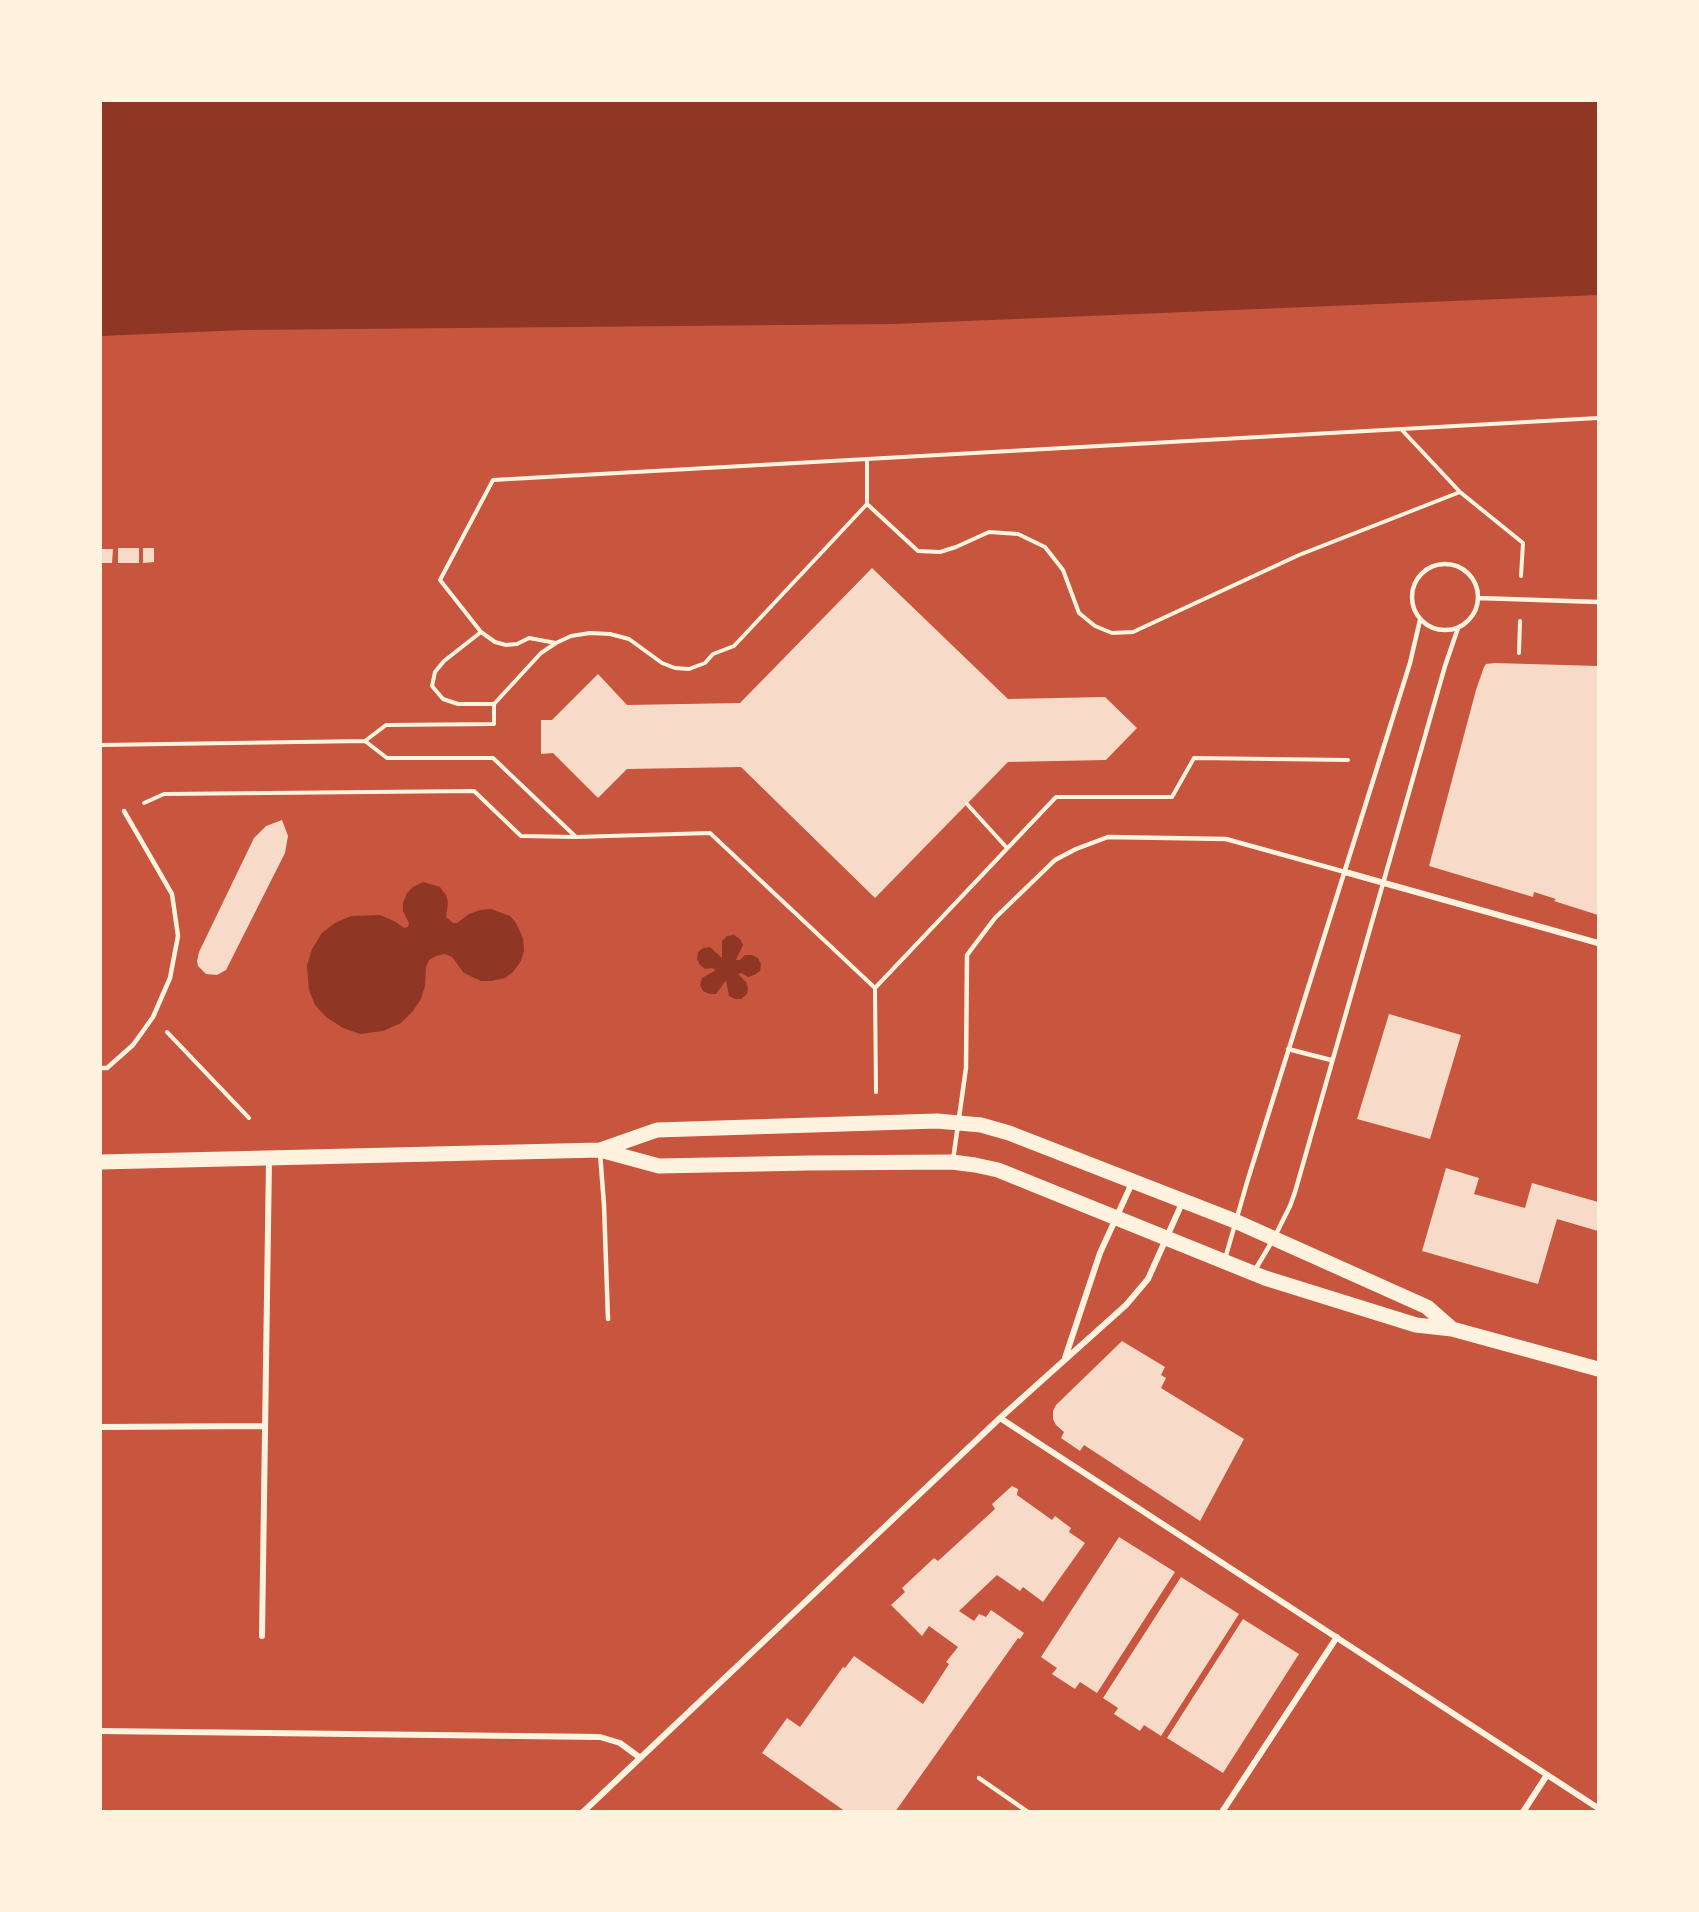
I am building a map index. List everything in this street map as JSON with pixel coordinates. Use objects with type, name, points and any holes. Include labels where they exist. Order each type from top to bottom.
[{"type":"main road","points":[[600,1150],[657,1130],[937,1121],[981,1125],[1009,1132],[1235,1221],[1427,1307],[1452,1329]]},
{"type":"main road","points":[[100,1162],[600,1150],[658,1166],[809,1162],[952,1162],[975,1165],[998,1170],[1253,1273],[1416,1325],[1452,1329],[1599,1369]]},
{"type":"street","points":[[1345,872],[1599,943]]},
{"type":"street","points":[[262,1636],[269,1159]]},
{"type":"street","points":[[1065,1359],[1100,1253],[1132,1181]]},
{"type":"street","points":[[583,1812],[639,1756],[1000,1418],[1126,1305],[1148,1279],[1183,1201]]},
{"type":"street","points":[[1000,1418],[1599,1808]]},
{"type":"street","points":[[100,1427],[265,1426]]},
{"type":"street","points":[[1221,1812],[1337,1637]]},
{"type":"street","points":[[100,1731],[600,1737],[620,1743],[639,1756]]},
{"type":"street","points":[[1523,1812],[1547,1775]]},
{"type":"lane","points":[[1452,564],[1463,568],[1472,576],[1477,586],[1478,598],[1476,610],[1468,621],[1458,628],[1437,630],[1420,620],[1412,604],[1411,595],[1413,584],[1420,574],[1429,567],[1452,564]]},
{"type":"lane","points":[[1478,598],[1599,602]]},
{"type":"lane","points":[[1225,1262],[1235,1221],[1288,1048],[1410,663],[1420,620]]},
{"type":"lane","points":[[1253,1273],[1274,1238],[1295,1192],[1382,883],[1458,628]]},
{"type":"lane","points":[[100,1068],[107,1068],[133,1045],[153,1017],[170,978],[178,936],[172,894],[124,811]]},
{"type":"lane","points":[[952,1162],[966,1068],[967,955],[995,918],[1055,860],[1108,837],[1226,839],[1345,872]]},
{"type":"lane","points":[[1288,1048],[1331,1060]]},
{"type":"lane","points":[[600,1150],[608,1319]]},
{"type":"lane","points":[[979,1778],[1028,1812]]},
{"type":"path","points":[[556,643],[529,638],[517,644],[506,645],[495,642],[481,632],[440,580],[493,480],[1599,418]]},
{"type":"path","points":[[1401,429],[1460,492],[1522,543],[1521,576]]},
{"type":"path","points":[[100,745],[365,741],[386,724],[494,724],[494,704],[541,653],[571,636],[590,633],[610,634],[629,639],[662,663],[675,668],[689,669],[705,663],[713,654],[734,646],[867,504],[867,459]]},
{"type":"path","points":[[867,504],[918,551],[940,552],[988,532],[1018,534],[1044,547],[1063,570],[1079,612],[1095,626],[1112,633],[1133,632],[1299,555],[1460,492]]},
{"type":"path","points":[[1519,653],[1520,620]]},
{"type":"path","points":[[481,632],[444,661],[435,672],[432,686],[443,699],[458,704],[494,704]]},
{"type":"path","points":[[365,741],[387,758],[493,758],[576,837]]},
{"type":"path","points":[[124,811],[164,794],[474,791],[521,836],[576,837],[710,833],[876,988],[876,1092]]},
{"type":"path","points":[[966,804],[1007,848]]},
{"type":"path","points":[[153,1017],[249,1118]]},
{"type":"shaded area","points":[[100,101],[1598,101],[1598,295],[894,324],[244,330],[101,336]]},
{"type":"shaded area","points":[[423,882],[440,887],[446,895],[448,902],[446,917],[453,923],[480,910],[491,909],[510,916],[523,938],[524,951],[521,961],[505,978],[481,981],[464,973],[452,957],[445,954],[436,956],[429,960],[426,967],[425,986],[421,999],[401,1023],[383,1031],[360,1034],[343,1028],[326,1017],[315,1005],[309,990],[307,966],[312,949],[322,933],[335,923],[351,916],[380,915],[404,928],[408,927],[403,903],[407,893]]},
{"type":"shaded area","points":[[734,935],[743,945],[736,960],[740,960],[745,955],[752,955],[758,958],[761,964],[760,971],[754,975],[748,977],[742,973],[738,974],[746,982],[748,988],[747,994],[741,999],[729,996],[726,980],[716,994],[703,991],[700,985],[702,978],[716,970],[705,969],[697,959],[698,952],[710,947],[722,958],[722,941],[727,936]]},
{"type":"building","points":[[118,548],[139,548],[139,563],[118,563]]},
{"type":"building","points":[[143,548],[154,548],[154,562],[143,563]]},
{"type":"building","points":[[100,549],[113,549],[112,563],[100,563]]},
{"type":"building","points":[[872,568],[1008,699],[1105,697],[1137,728],[1106,760],[1008,762],[875,898],[741,767],[627,769],[598,798],[553,753],[541,754],[541,720],[552,720],[598,674],[627,705],[740,703]]},
{"type":"building","points":[[1486,664],[1598,666],[1598,915],[1534,892],[1533,897],[1429,866],[1476,690]]},
{"type":"building","points":[[282,820],[288,836],[285,853],[226,970],[217,975],[206,974],[198,966],[199,952],[254,838],[266,826]]},
{"type":"building","points":[[1389,1014],[1461,1035],[1430,1139],[1357,1119]]},
{"type":"building","points":[[1446,1168],[1479,1178],[1474,1194],[1525,1208],[1532,1183],[1598,1202],[1598,1231],[1557,1219],[1538,1284],[1422,1251]]},
{"type":"building","points":[[1122,1341],[1165,1367],[1161,1375],[1166,1378],[1161,1388],[1244,1439],[1200,1521],[1084,1445],[1080,1451],[1061,1438],[1064,1432],[1053,1419],[1056,1405]]},
{"type":"building","points":[[1012,1486],[1018,1489],[1017,1495],[1052,1520],[1055,1516],[1071,1528],[1069,1532],[1085,1543],[1043,1602],[1023,1587],[1020,1591],[997,1575],[959,1611],[974,1621],[979,1614],[986,1617],[991,1610],[1024,1633],[1020,1639],[1018,1638],[895,1812],[846,1812],[762,1753],[787,1718],[800,1727],[843,1667],[845,1668],[854,1656],[923,1704],[949,1664],[946,1662],[958,1647],[929,1626],[922,1636],[891,1605],[905,1592],[902,1588],[934,1558],[938,1561],[995,1509],[992,1504]]},
{"type":"building","points":[[1119,1537],[1175,1572],[1097,1693],[1080,1682],[1075,1689],[1052,1674],[1057,1668],[1041,1657]]},
{"type":"building","points":[[1181,1577],[1239,1614],[1161,1736],[1144,1725],[1140,1731],[1114,1714],[1118,1708],[1103,1698]]},
{"type":"building","points":[[1243,1619],[1299,1654],[1223,1773],[1167,1738]]}]
